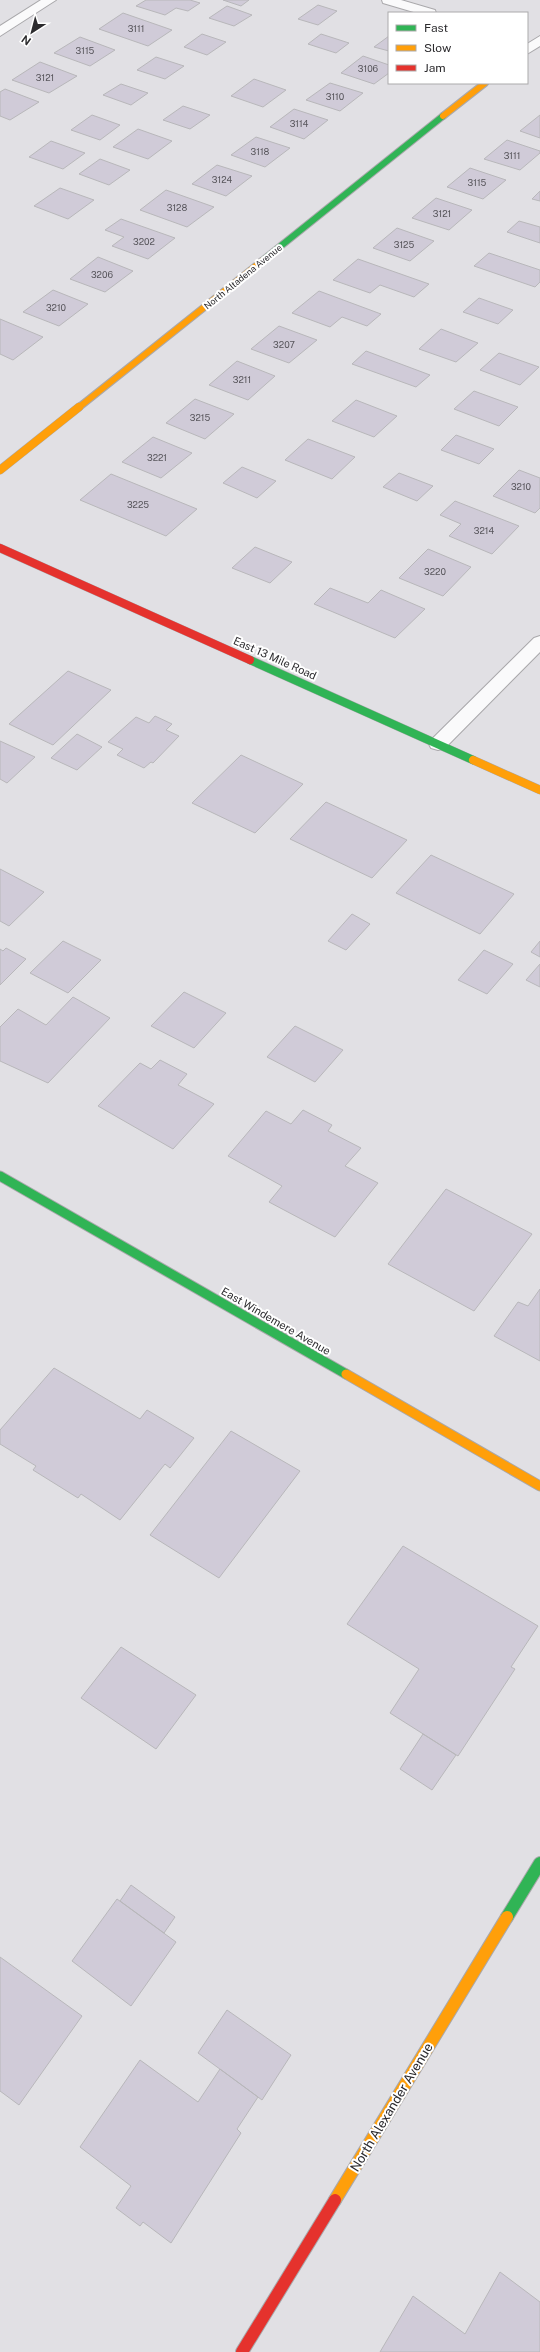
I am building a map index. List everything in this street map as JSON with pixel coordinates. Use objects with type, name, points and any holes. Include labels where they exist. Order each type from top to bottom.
[{"type":"street","points":[[0,32],[50,0]]},
{"type":"street","points":[[388,0],[427,12]]},
{"type":"street","name":"North Altadena Avenue","points":[[0,470],[484,84]]},
{"type":"street","name":"East 13 Mile Road","points":[[0,548],[540,790]]},
{"type":"street","points":[[438,744],[540,642]]},
{"type":"street","name":"East Windemere Avenue","points":[[0,1176],[540,1486]]},
{"type":"street","name":"North Alexander Avenue","points":[[242,2352],[540,1863]]},
{"type":"building","points":[[146,0],[190,0],[200,3],[188,11],[176,8],[165,15],[136,6]]},
{"type":"building","points":[[223,0],[249,0],[241,6]]},
{"type":"building","points":[[318,5],[337,11],[318,25],[298,19]]},
{"type":"building","points":[[227,6],[252,15],[234,26],[209,18]]},
{"type":"building","points":[[123,13],[172,30],[148,46],[99,29]]},
{"type":"building","points":[[202,34],[226,42],[207,55],[184,47]]},
{"type":"building","points":[[321,34],[349,43],[336,53],[308,44]]},
{"type":"building","points":[[80,37],[115,50],[90,66],[54,53]]},
{"type":"building","points":[[388,37],[388,51],[374,47]]},
{"type":"building","points":[[363,56],[388,65],[388,74],[374,84],[341,73]]},
{"type":"building","points":[[156,57],[184,66],[165,79],[137,70]]},
{"type":"building","points":[[40,62],[77,76],[49,93],[12,80]]},
{"type":"building","points":[[254,79],[286,90],[263,107],[231,96]]},
{"type":"building","points":[[330,83],[363,93],[340,111],[306,100]]},
{"type":"building","points":[[121,84],[148,93],[131,105],[103,95]]},
{"type":"building","points":[[5,89],[39,102],[10,120],[0,116],[0,92]]},
{"type":"building","points":[[183,106],[210,115],[190,129],[163,120]]},
{"type":"building","points":[[294,109],[328,120],[304,139],[270,127]]},
{"type":"building","points":[[92,115],[120,125],[100,140],[71,130]]},
{"type":"building","points":[[540,115],[540,138],[520,131]]},
{"type":"building","points":[[138,129],[172,141],[148,159],[113,147]]},
{"type":"building","points":[[256,137],[290,148],[265,167],[231,155]]},
{"type":"building","points":[[507,140],[540,151],[540,153],[520,170],[484,159]]},
{"type":"building","points":[[51,141],[85,153],[63,169],[29,157]]},
{"type":"building","points":[[100,159],[130,170],[109,185],[79,174]]},
{"type":"building","points":[[217,165],[252,176],[226,196],[192,184]]},
{"type":"building","points":[[470,168],[506,180],[483,199],[447,187]]},
{"type":"building","points":[[60,188],[94,200],[68,219],[34,206]]},
{"type":"building","points":[[166,190],[214,207],[187,227],[140,210]]},
{"type":"building","points":[[540,191],[540,201],[532,199]]},
{"type":"building","points":[[436,198],[472,210],[449,230],[412,218]]},
{"type":"building","points":[[121,219],[175,238],[148,259],[112,246],[124,237],[105,230]]},
{"type":"building","points":[[519,221],[540,227],[540,243],[507,232]]},
{"type":"building","points":[[397,228],[434,241],[410,261],[373,248]]},
{"type":"building","points":[[489,253],[540,270],[540,282],[535,287],[474,266]]},
{"type":"building","points":[[98,257],[133,271],[105,292],[70,279]]},
{"type":"building","points":[[358,259],[429,284],[414,297],[380,285],[370,293],[333,280]]},
{"type":"building","points":[[53,290],[88,304],[59,326],[23,312]]},
{"type":"building","points":[[319,291],[381,314],[367,326],[342,317],[330,327],[292,313]]},
{"type":"building","points":[[479,298],[513,310],[498,324],[463,312]]},
{"type":"building","points":[[0,319],[43,337],[13,360],[0,354]]},
{"type":"building","points":[[279,326],[317,340],[289,363],[251,349]]},
{"type":"building","points":[[441,329],[478,343],[456,362],[419,349]]},
{"type":"building","points":[[366,351],[430,375],[416,387],[352,364]]},
{"type":"building","points":[[499,353],[539,367],[520,385],[480,370]]},
{"type":"building","points":[[237,361],[275,376],[248,400],[209,385]]},
{"type":"building","points":[[474,391],[518,407],[499,426],[454,409]]},
{"type":"building","points":[[195,399],[234,414],[205,439],[166,423]]},
{"type":"building","points":[[356,400],[397,416],[374,437],[332,421]]},
{"type":"building","points":[[456,435],[494,449],[479,464],[441,450]]},
{"type":"building","points":[[153,437],[192,453],[161,478],[122,462]]},
{"type":"building","points":[[308,439],[355,457],[332,479],[285,460]]},
{"type":"building","points":[[242,467],[276,481],[257,498],[223,483]]},
{"type":"building","points":[[519,470],[540,478],[540,508],[535,513],[493,496]]},
{"type":"building","points":[[399,473],[433,486],[417,501],[383,487]]},
{"type":"building","points":[[111,474],[197,509],[166,536],[80,500]]},
{"type":"building","points":[[455,501],[519,526],[492,554],[449,536],[461,524],[440,515]]},
{"type":"building","points":[[255,547],[292,562],[270,583],[232,568]]},
{"type":"building","points":[[428,549],[471,567],[443,596],[399,578]]},
{"type":"building","points":[[330,588],[368,603],[381,590],[425,609],[395,638],[314,604]]},
{"type":"building","points":[[68,671],[111,690],[53,745],[9,724]]},
{"type":"building","points":[[155,716],[172,724],[166,730],[179,736],[153,763],[151,762],[144,768],[117,755],[123,749],[108,742],[136,717],[149,723]]},
{"type":"building","points":[[77,734],[102,747],[77,770],[51,758]]},
{"type":"building","points":[[0,741],[35,757],[7,783],[0,779]]},
{"type":"building","points":[[241,755],[303,784],[255,833],[192,803]]},
{"type":"building","points":[[326,802],[407,840],[372,878],[290,839]]},
{"type":"building","points":[[431,855],[514,894],[480,934],[396,893]]},
{"type":"building","points":[[0,869],[44,892],[9,926],[0,921]]},
{"type":"building","points":[[352,914],[370,924],[346,950],[328,941]]},
{"type":"building","points":[[63,941],[101,960],[68,993],[30,973]]},
{"type":"building","points":[[540,941],[540,957],[531,952]]},
{"type":"building","points":[[6,948],[26,959],[0,985],[0,949],[3,951]]},
{"type":"building","points":[[484,950],[513,964],[487,994],[458,980]]},
{"type":"building","points":[[540,964],[540,987],[526,980]]},
{"type":"building","points":[[184,992],[226,1013],[194,1048],[151,1026]]},
{"type":"building","points":[[73,997],[110,1018],[48,1083],[0,1061],[0,1027],[18,1009],[46,1025]]},
{"type":"building","points":[[295,1026],[343,1050],[315,1082],[267,1057]]},
{"type":"building","points":[[160,1060],[187,1074],[178,1085],[214,1104],[173,1149],[98,1106],[140,1063],[151,1069]]},
{"type":"building","points":[[303,1110],[332,1125],[328,1131],[361,1148],[345,1166],[378,1183],[335,1237],[269,1202],[282,1186],[228,1156],[266,1111],[291,1124]]},
{"type":"building","points":[[446,1189],[532,1234],[474,1311],[388,1264]]},
{"type":"building","points":[[540,1289],[540,1361],[494,1336],[518,1302],[528,1306]]},
{"type":"building","points":[[54,1368],[140,1419],[147,1410],[194,1438],[170,1468],[165,1464],[120,1520],[81,1494],[78,1498],[33,1470],[36,1466],[0,1444],[0,1430]]},
{"type":"building","points":[[231,1431],[300,1471],[219,1578],[150,1535]]},
{"type":"building","points":[[403,1546],[538,1626],[511,1667],[515,1669],[458,1756],[390,1713],[419,1669],[347,1624]]},
{"type":"building","points":[[121,1647],[196,1695],[156,1749],[81,1698]]},
{"type":"building","points":[[423,1734],[456,1755],[432,1790],[400,1769]]},
{"type":"building","points":[[131,1885],[175,1917],[164,1933],[120,1901]]},
{"type":"building","points":[[117,1899],[176,1942],[131,2006],[72,1961]]},
{"type":"building","points":[[0,1957],[82,2016],[19,2105],[0,2091]]},
{"type":"building","points":[[227,2010],[291,2055],[262,2100],[198,2053]]},
{"type":"building","points":[[140,2060],[198,2102],[220,2069],[258,2097],[237,2129],[241,2133],[171,2243],[143,2222],[140,2226],[116,2208],[131,2186],[80,2147]]},
{"type":"building","points":[[500,2272],[540,2302],[540,2352],[380,2352],[413,2296],[465,2334]]},
{"type":"traffic: fast","points":[[262,261],[443,116]]},
{"type":"traffic: fast","points":[[250,660],[473,760]]},
{"type":"traffic: fast","points":[[0,1176],[346,1374]]},
{"type":"traffic: fast","points":[[507,1917],[540,1863]]},
{"type":"traffic: slow","points":[[443,116],[484,84]]},
{"type":"traffic: slow","points":[[0,470],[262,261]]},
{"type":"traffic: slow","points":[[473,760],[540,790]]},
{"type":"traffic: slow","points":[[346,1374],[540,1486]]},
{"type":"traffic: slow","points":[[335,2200],[507,1917]]},
{"type":"traffic: jam","points":[[0,548],[250,660]]},
{"type":"traffic: jam","points":[[242,2352],[335,2200]]}]
